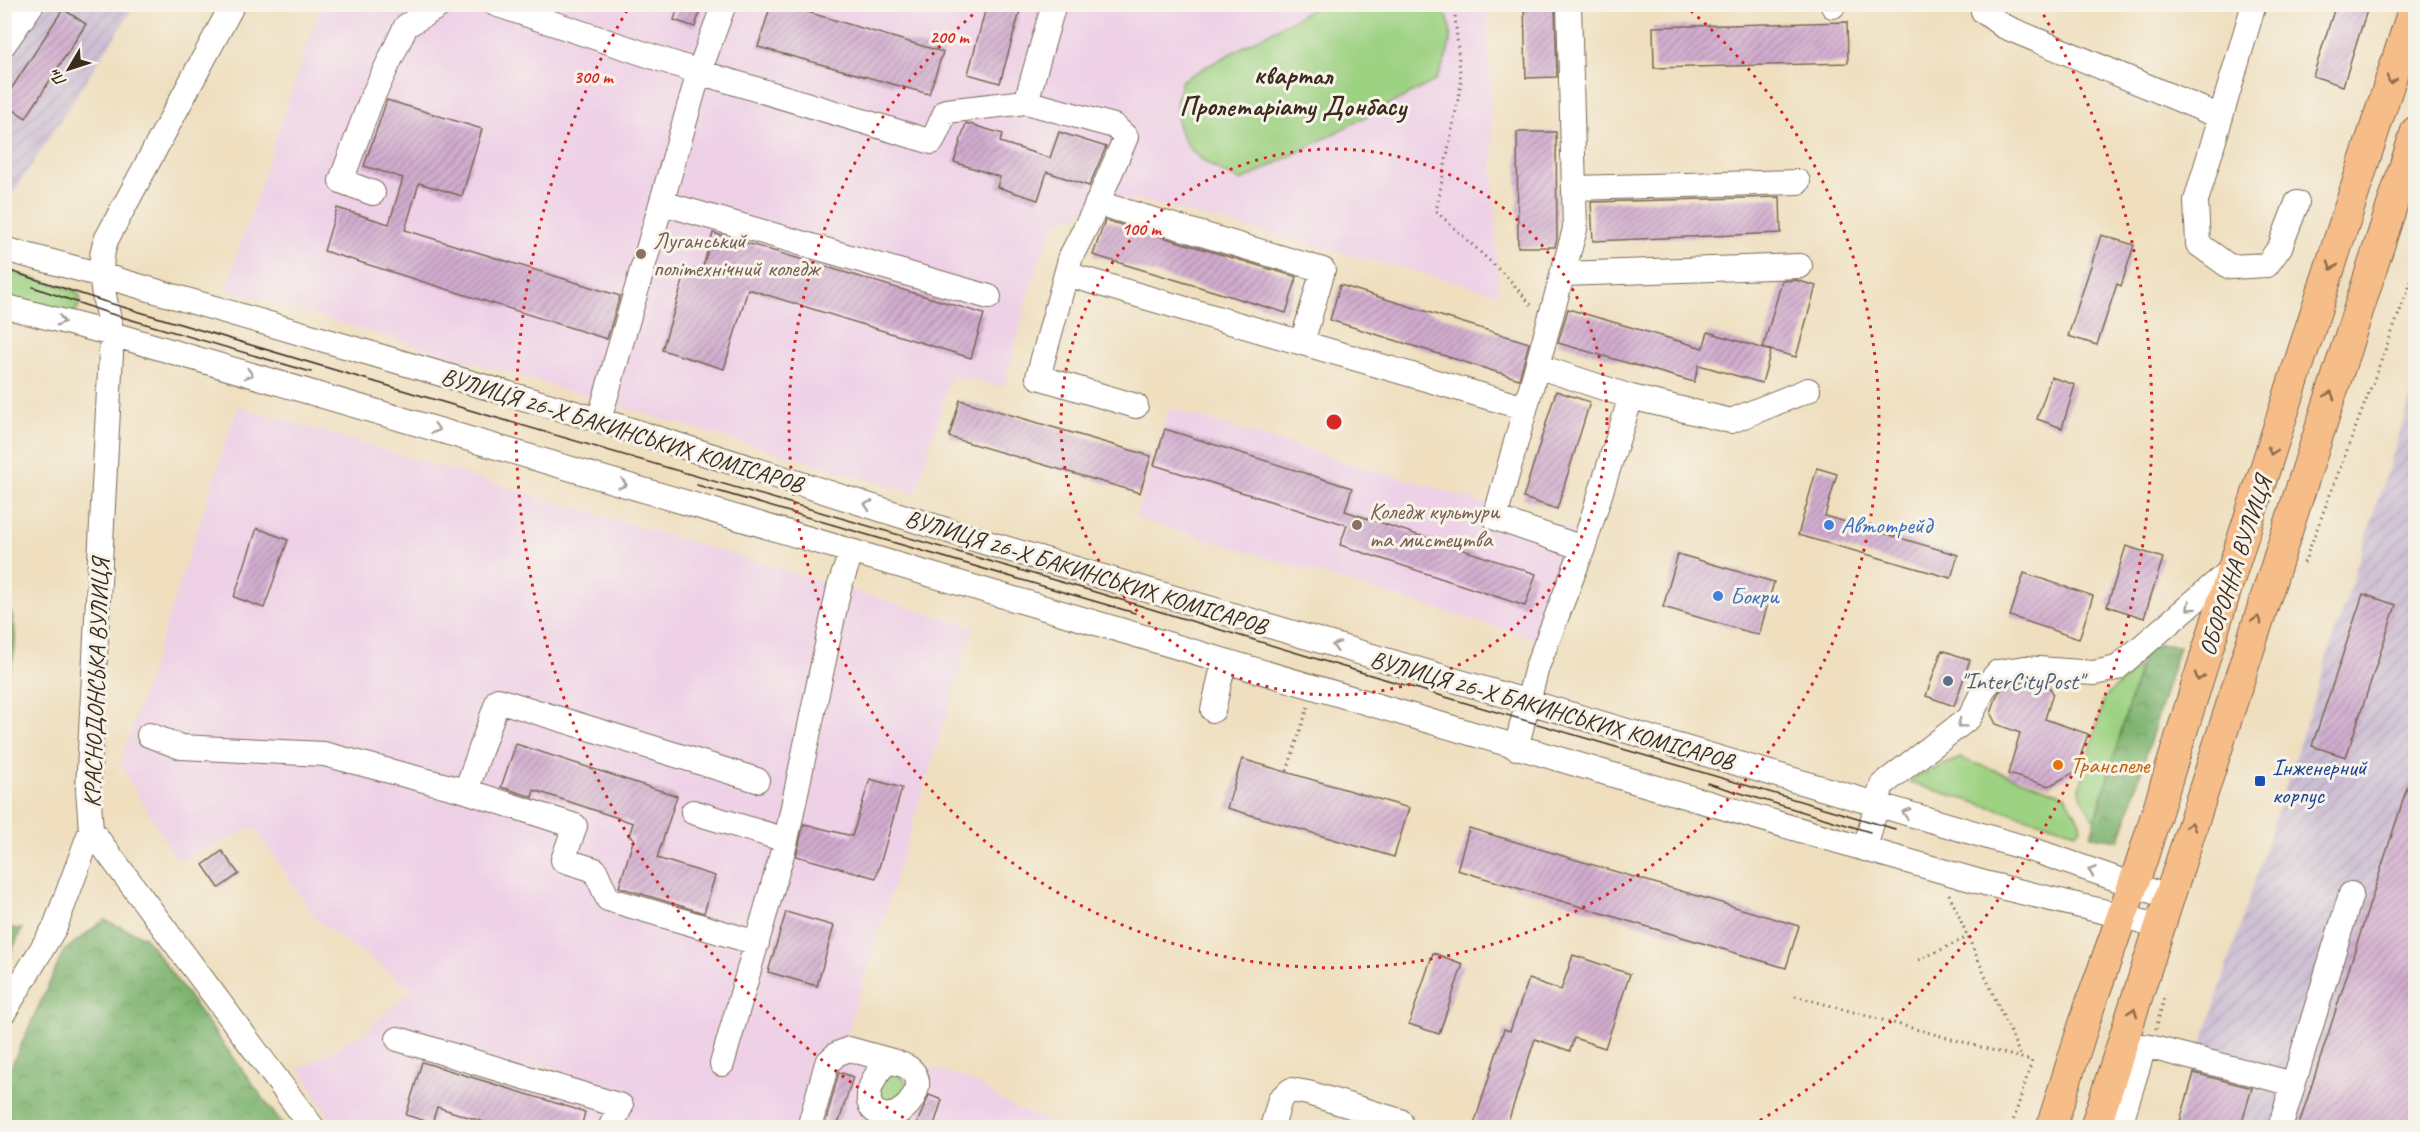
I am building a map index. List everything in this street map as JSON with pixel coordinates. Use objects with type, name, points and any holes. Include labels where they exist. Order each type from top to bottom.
[{"type":"main road","name":"ОБОРОННА ВУЛИЦЯ","points":[[2051,1128],[2089,1008],[2133,886],[2415,4]]},
{"type":"main road","name":"ОБОРОННА ВУЛИЦЯ","points":[[2095,1128],[2139,1046],[2158,927],[2415,131]]},
{"type":"street","points":[[4,44],[32,4]]},
{"type":"street","name":"КРАСНОДОНСЬКА ВУЛИЦЯ","points":[[233,4],[102,250],[101,275],[112,334],[88,789],[91,830],[313,1128]]},
{"type":"street","points":[[373,193],[341,181],[371,100],[406,26],[442,4]]},
{"type":"street","points":[[495,4],[699,72],[932,142],[946,111],[1026,102],[1114,126],[1125,137],[1071,256],[1038,377],[1136,406]]},
{"type":"street","points":[[599,420],[699,72],[724,4]]},
{"type":"street","points":[[1026,102],[1054,4]]},
{"type":"street","points":[[1569,4],[1575,229],[1495,518],[1582,548]]},
{"type":"street","points":[[1987,4],[1983,10],[2003,26],[2221,117]]},
{"type":"street","points":[[2254,4],[2196,201],[2198,244],[2230,267],[2267,265],[2280,247],[2297,203]]},
{"type":"street","points":[[1574,188],[1798,182]]},
{"type":"street","points":[[662,203],[989,297]]},
{"type":"street","points":[[1097,203],[1323,270],[1302,343]]},
{"type":"street","name":"ВУЛИЦЯ 26-Х БАКИНСЬКИХ КОМІСАРОВ","points":[[4,249],[101,275],[599,420],[984,542],[1528,703],[1880,795],[2168,897]]},
{"type":"street","points":[[1562,274],[1800,266]]},
{"type":"street","points":[[1066,274],[1525,408]]},
{"type":"street","name":"ВУЛИЦЯ 26-Х БАКИНСЬКИХ КОМІСАРОВ","points":[[4,306],[112,334],[851,553],[1865,849],[1988,884],[2123,916],[2158,927]]},
{"type":"street","points":[[1537,366],[1631,397],[1731,421],[1808,390]]},
{"type":"street","points":[[1516,748],[1537,667],[1582,548],[1631,397]]},
{"type":"street","points":[[722,1064],[786,840],[840,588],[851,553]]},
{"type":"street","points":[[1865,849],[1880,795],[1970,717],[1985,687],[1998,672],[2025,668],[2094,673],[2117,668],[2233,568]]},
{"type":"street","points":[[1213,710],[1224,662]]},
{"type":"street","points":[[466,791],[498,700],[757,780]]},
{"type":"street","points":[[149,735],[181,747],[324,754],[466,791],[574,826],[563,860],[594,870],[608,899],[757,943]]},
{"type":"street","points":[[693,812],[786,840]]},
{"type":"street","points":[[4,1012],[55,927],[91,830]]},
{"type":"street","points":[[2280,1128],[2351,894]]},
{"type":"street","points":[[398,1039],[621,1106],[610,1128]]},
{"type":"street","points":[[2119,1128],[2139,1046],[2294,1084]]},
{"type":"street","points":[[809,1128],[827,1064],[837,1054],[849,1049],[896,1062]]},
{"type":"street","points":[[1272,1128],[1280,1099],[1291,1090],[1400,1121]]},
{"type":"path","points":[[1454,4],[1461,84],[1436,211],[1508,278],[1548,324]]},
{"type":"path","points":[[2301,571],[2415,269]]},
{"type":"path","points":[[1287,771],[1314,688]]},
{"type":"path","points":[[1949,893],[2021,1058]]},
{"type":"path","points":[[1919,960],[1968,938]]},
{"type":"path","points":[[2139,1046],[2166,991]]},
{"type":"path","points":[[1795,996],[2032,1061],[2011,1128]]},
{"type":"shaded area","points":[[5,5],[135,5],[5,203]]},
{"type":"shaded area","name":"Луганський політехнічний коледж","points":[[320,5],[1487,5],[1498,293],[1142,201],[1105,200],[1055,225],[1032,282],[1004,387],[951,375],[916,494],[226,289]]},
{"type":"shaded area","points":[[2415,386],[2415,1127],[2175,1128],[2259,868]]},
{"type":"shaded area","points":[[238,406],[974,627],[845,1040],[972,1081],[1016,1109],[1067,1127],[335,1127],[300,1069],[366,1031],[412,989],[317,920],[254,827],[177,860],[120,764]],"holes":[[[525,1057],[619,1093],[541,1068]]]},
{"type":"shaded area","name":"Коледж культури та мистецтва","points":[[1169,408],[1577,531],[1544,642],[1136,518]]},
{"type":"green space","points":[[1439,4],[1449,23],[1450,43],[1448,53],[1435,81],[1242,181],[1209,165],[1187,144],[1180,131],[1177,99],[1182,80],[1320,5]]},
{"type":"green space","points":[[4,270],[73,290],[79,294],[81,302],[74,314],[5,300]]},
{"type":"green space","points":[[4,598],[12,617],[15,639],[12,661],[5,680]]},
{"type":"green space","points":[[2146,644],[2179,646],[2120,840],[2091,836]]},
{"type":"green space","points":[[2140,666],[2099,820],[2092,817],[2079,792],[2104,698]]},
{"type":"green space","points":[[1960,758],[2065,795],[2081,824],[2081,829],[2076,832],[1909,783],[1916,777]]},
{"type":"green space","points":[[104,920],[145,937],[284,1127],[5,1127],[5,1080],[64,951]]},
{"type":"green space","points":[[4,928],[22,929],[5,965]]},
{"type":"green space","points":[[893,1070],[910,1085],[887,1111],[875,1089]]},
{"type":"building","points":[[679,4],[702,4],[695,27],[674,20]]},
{"type":"building","points":[[771,4],[780,4],[943,52],[929,94],[758,47]]},
{"type":"building","points":[[987,4],[1022,4],[1000,83],[968,74]]},
{"type":"building","points":[[1524,4],[1555,4],[1557,77],[1526,78]]},
{"type":"building","points":[[2336,4],[2369,4],[2343,86],[2313,76]]},
{"type":"building","points":[[63,9],[86,24],[26,118],[4,104],[4,100]]},
{"type":"building","points":[[1847,22],[1848,63],[1654,68],[1653,27]]},
{"type":"building","points":[[387,100],[482,129],[462,196],[419,183],[405,230],[620,296],[607,339],[324,251],[337,208],[389,224],[403,178],[364,166]]},
{"type":"building","points":[[966,123],[1003,134],[1000,142],[1050,158],[1059,132],[1106,147],[1089,186],[1047,172],[1038,200],[997,187],[1000,177],[954,162]]},
{"type":"building","points":[[1517,132],[1556,132],[1557,239],[1555,247],[1518,247]]},
{"type":"building","points":[[1780,197],[1781,233],[1593,241],[1591,202]]},
{"type":"building","points":[[1105,220],[1297,277],[1286,313],[1093,255]]},
{"type":"building","points":[[713,233],[984,314],[971,358],[748,289],[724,369],[662,350],[687,268],[701,273]]},
{"type":"building","points":[[2101,235],[2134,245],[2121,286],[2117,284],[2097,345],[2068,336]]},
{"type":"building","points":[[1796,280],[1816,286],[1796,357],[1763,348],[1782,281]]},
{"type":"building","points":[[1340,285],[1529,343],[1519,379],[1330,320]]},
{"type":"building","points":[[1568,309],[1703,348],[1708,332],[1771,351],[1762,383],[1699,365],[1694,382],[1558,343]]},
{"type":"building","points":[[2051,377],[2075,385],[2062,428],[2037,419]]},
{"type":"building","points":[[1556,391],[1590,402],[1557,509],[1523,498]]},
{"type":"building","points":[[960,400],[1151,456],[1140,493],[949,437]]},
{"type":"building","points":[[1165,429],[1352,488],[1345,511],[1536,574],[1525,606],[1340,545],[1347,525],[1154,465]]},
{"type":"building","name":"Автотрейд","points":[[1817,468],[1837,474],[1825,516],[1958,555],[1951,578],[1798,535]]},
{"type":"building","points":[[257,528],[288,540],[264,608],[234,597]]},
{"type":"building","points":[[2126,546],[2163,558],[2144,618],[2107,606]]},
{"type":"building","points":[[1678,554],[1774,582],[1759,635],[1663,607]]},
{"type":"building","points":[[2024,573],[2093,596],[2079,639],[2010,616]]},
{"type":"building","points":[[2363,594],[2396,605],[2346,757],[2312,746]]},
{"type":"building","points":[[1942,650],[1970,660],[1954,706],[1926,696]]},
{"type":"building","points":[[2026,682],[2048,685],[2053,693],[2045,719],[2088,734],[2075,772],[2049,786],[2008,774],[2020,733],[1996,724],[1991,714],[1997,695],[2005,685]]},
{"type":"building","points":[[516,744],[677,796],[657,858],[715,876],[704,913],[619,887],[634,838],[629,836],[633,823],[534,790],[532,797],[501,787]]},
{"type":"building","points":[[1242,759],[1409,808],[1394,857],[1227,808]]},
{"type":"building","points":[[2412,772],[2415,772],[2415,1128],[2298,1128]]},
{"type":"building","points":[[870,779],[902,788],[876,878],[796,856],[804,824],[852,836]]},
{"type":"building","points":[[1469,828],[1799,926],[1786,968],[1457,870]]},
{"type":"building","points":[[222,851],[239,874],[219,888],[203,865]]},
{"type":"building","points":[[786,912],[834,926],[817,986],[768,972]]},
{"type":"building","points":[[1433,953],[1463,964],[1439,1034],[1409,1024]]},
{"type":"building","points":[[1573,955],[1630,974],[1605,1048],[1574,1038],[1570,1051],[1535,1039],[1506,1128],[1473,1128],[1504,1029],[1510,1031],[1529,979],[1561,990]]},
{"type":"building","points":[[422,1062],[585,1112],[581,1128],[503,1128],[437,1107],[432,1123],[406,1115]]},
{"type":"building","points":[[839,1072],[853,1077],[837,1128],[824,1128]]},
{"type":"building","points":[[2194,1073],[2252,1088],[2240,1128],[2178,1128]]},
{"type":"building","points":[[929,1095],[942,1100],[933,1128],[915,1128]]},
{"type":"tram line","points":[[4,269],[106,302],[483,414],[1085,589],[1895,829]]},
{"type":"tram line","points":[[33,287],[108,313],[311,372]]},
{"type":"tram line","points":[[697,485],[1135,613]]},
{"type":"tram line","points":[[1707,783],[1870,832]]},
{"type":"place","name":"Луганський політехнічний коледж","points":[[641,254]]},
{"type":"place","name":"Коледж культури та мистецтва","points":[[1357,525]]},
{"type":"place","name":"Автотрейд","points":[[1829,525]]},
{"type":"place","name":"Бокри","points":[[1718,596]]},
{"type":"place","name":"\"InterCityPost\"","points":[[1948,681]]},
{"type":"place","name":"Транспеле","points":[[2058,765]]},
{"type":"place","name":"Інженерний корпус","points":[[2260,781]]},
{"type":"district","name":"квартал Пролетаріату Донбасу","points":[[1293,90]]}]
